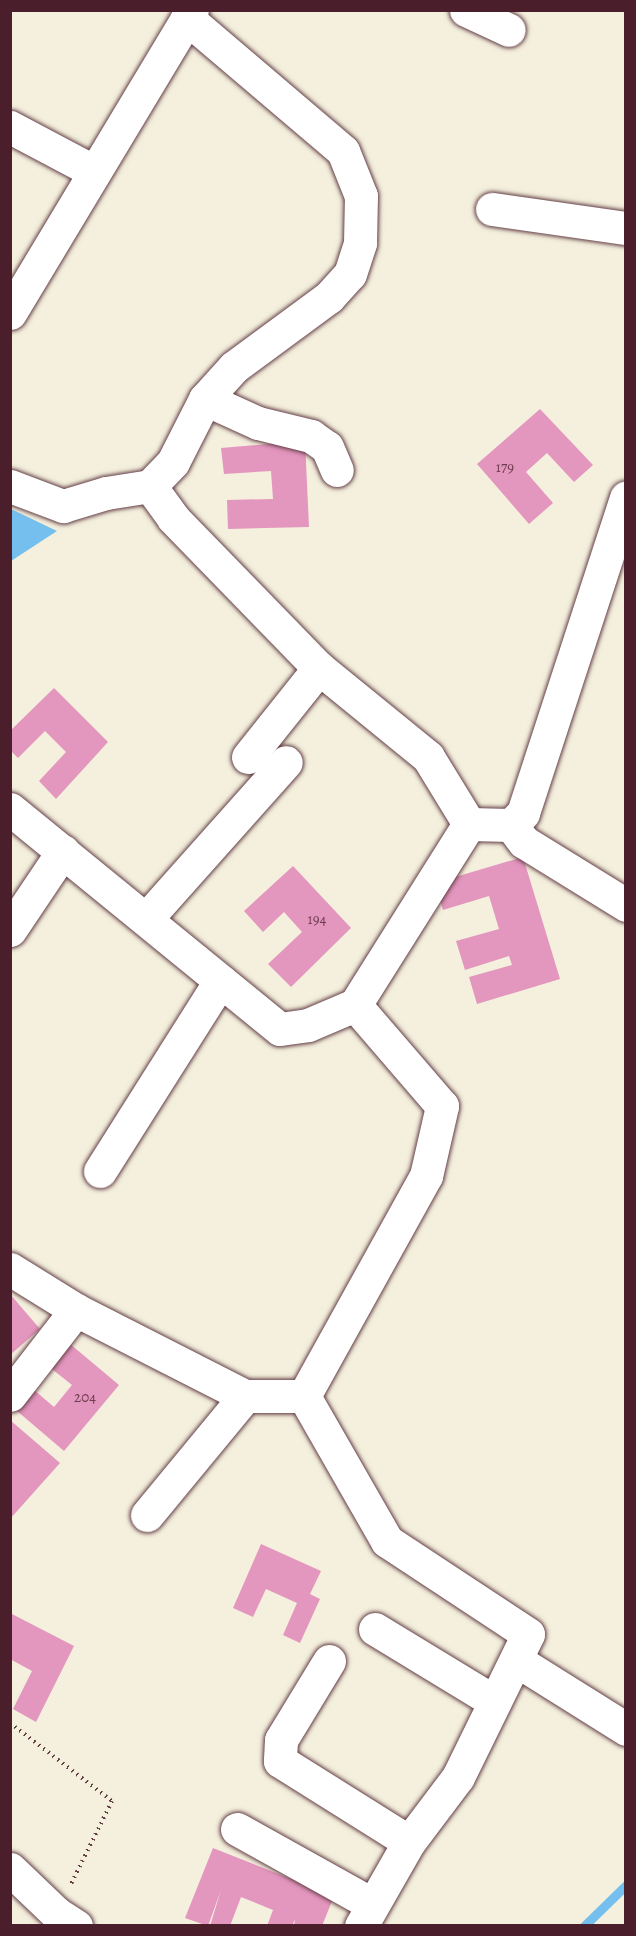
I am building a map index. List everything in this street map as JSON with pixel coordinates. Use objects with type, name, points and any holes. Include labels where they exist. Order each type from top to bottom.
[{"type":"street","points":[[466,10],[509,30]]},
{"type":"street","points":[[10,313],[189,14],[343,151],[361,196],[360,243],[350,274],[329,297],[234,367],[205,399],[173,462],[150,486],[106,493],[63,506],[10,486]]},
{"type":"street","points":[[10,128],[93,171]]},
{"type":"street","points":[[492,209],[626,228]]},
{"type":"street","points":[[205,399],[258,423],[311,436],[327,447],[337,470]]},
{"type":"street","points":[[150,486],[173,518],[319,668],[428,757],[469,824]]},
{"type":"street","points":[[469,824],[512,825],[523,813],[626,497]]},
{"type":"street","points":[[248,757],[319,668]]},
{"type":"street","points":[[146,919],[286,762]]},
{"type":"street","points":[[10,809],[280,1029],[308,1026],[355,1005],[469,824]]},
{"type":"street","points":[[512,825],[524,842],[626,905]]},
{"type":"street","points":[[10,930],[63,851]]},
{"type":"street","points":[[100,1171],[220,981]]},
{"type":"street","points":[[304,1396],[426,1176],[442,1106],[355,1005]]},
{"type":"street","points":[[10,1269],[76,1310],[245,1396],[304,1396]]},
{"type":"street","points":[[10,1395],[76,1310]]},
{"type":"street","points":[[147,1515],[245,1396]]},
{"type":"street","points":[[237,1829],[367,1915],[409,1842],[458,1777],[528,1634],[387,1541],[304,1396]]},
{"type":"street","points":[[375,1629],[495,1702]]},
{"type":"street","points":[[516,1660],[626,1729]]},
{"type":"street","points":[[329,1661],[281,1740],[280,1761],[409,1842]]},
{"type":"street","points":[[10,1869],[66,1919]]},
{"type":"path","points":[[10,1723],[112,1801],[66,1919]]},
{"type":"water","points":[[11,509],[57,531],[10,561]]},
{"type":"building","points":[[540,409],[593,465],[574,482],[547,453],[526,472],[553,503],[529,524],[477,464]]},
{"type":"building","points":[[305,441],[309,527],[228,529],[227,500],[273,499],[271,471],[224,474],[221,448]]},
{"type":"building","points":[[54,688],[108,742],[56,799],[39,781],[66,752],[45,731],[18,758],[10,750],[10,731]]},
{"type":"building","points":[[523,857],[560,979],[477,1004],[469,977],[512,965],[509,956],[465,970],[456,941],[499,929],[489,896],[443,910],[435,883]]},
{"type":"building","points":[[293,866],[351,928],[291,987],[268,964],[302,932],[284,912],[263,932],[244,911]]},
{"type":"building","points":[[10,1294],[40,1329],[10,1355]]},
{"type":"building","points":[[57,1333],[119,1385],[64,1451],[10,1405],[20,1378],[54,1407],[72,1385],[38,1358]]},
{"type":"building","points":[[10,1420],[60,1463],[10,1519],[11,1466]]},
{"type":"building","points":[[261,1544],[321,1571],[310,1594],[320,1599],[300,1643],[283,1635],[297,1603],[266,1589],[253,1617],[233,1608]]},
{"type":"building","points":[[10,1613],[74,1646],[36,1722],[13,1709],[32,1671],[10,1659]]},
{"type":"building","points":[[213,1848],[334,1896],[322,1926],[294,1926],[295,1919],[292,1926],[267,1926],[273,1910],[241,1897],[230,1926],[210,1926],[221,1890],[208,1926],[185,1918]]},
{"type":"waterway","points":[[584,1926],[626,1885]]}]
